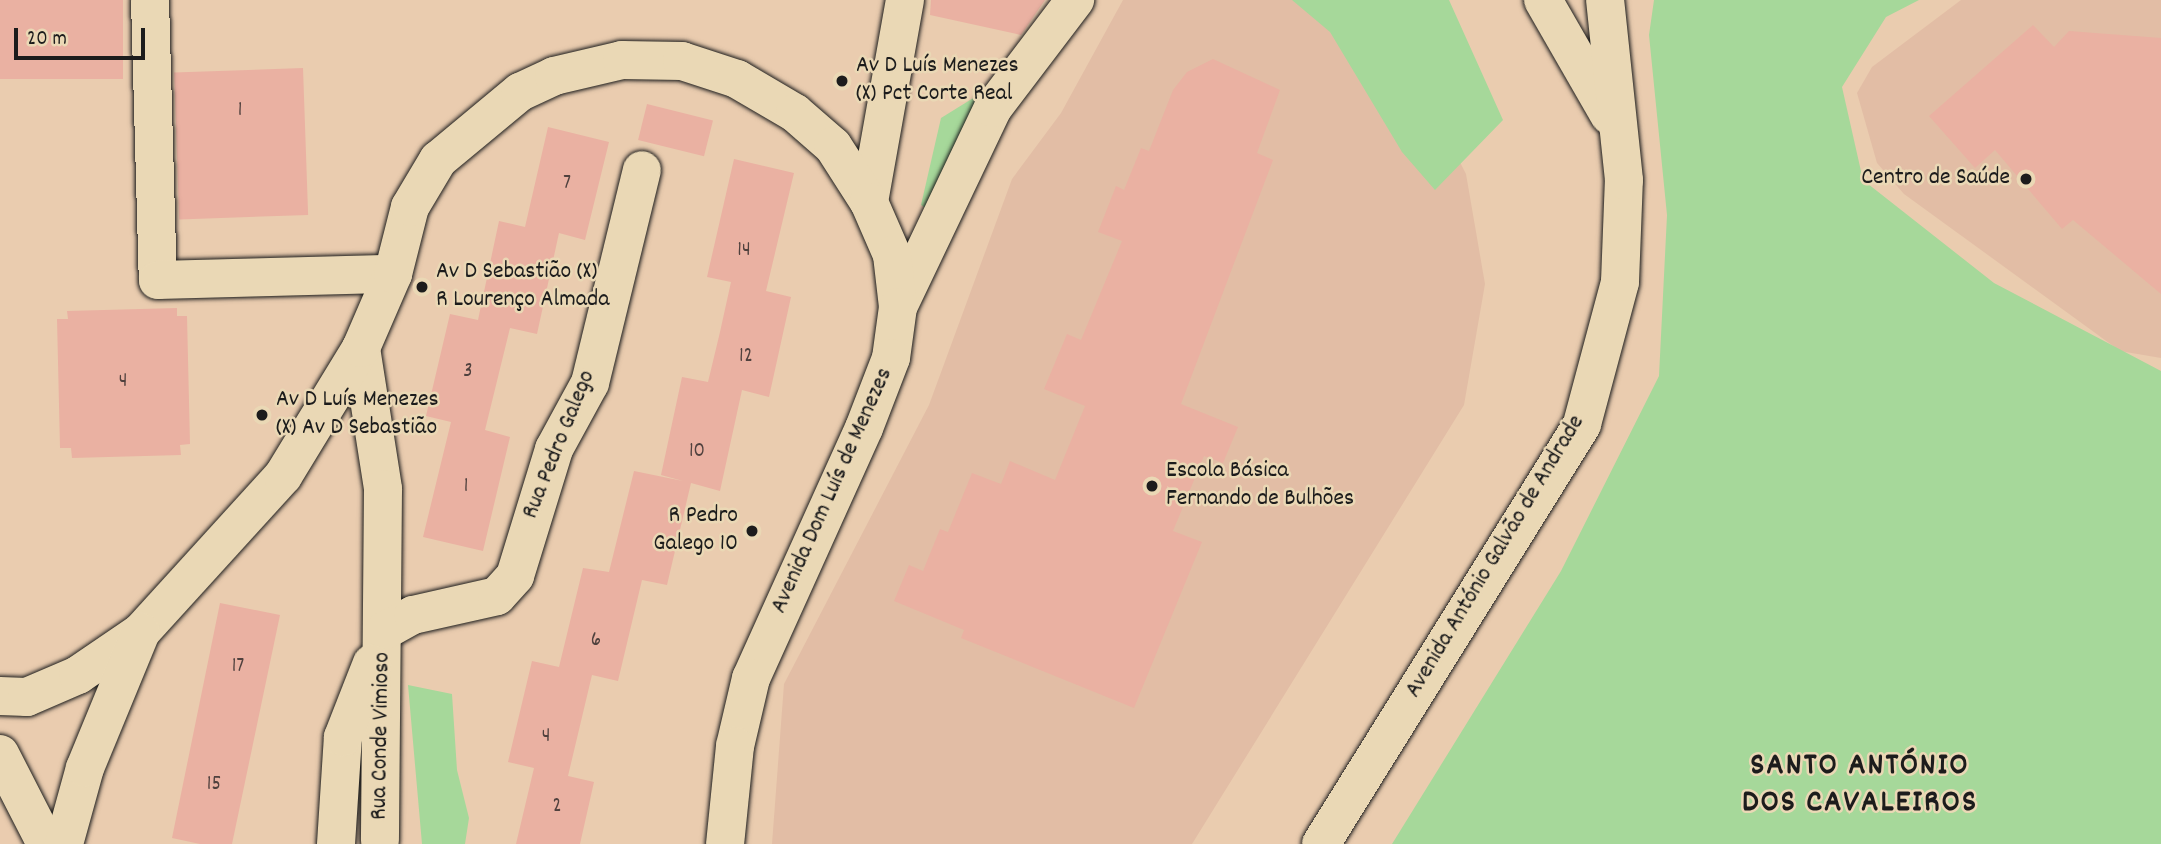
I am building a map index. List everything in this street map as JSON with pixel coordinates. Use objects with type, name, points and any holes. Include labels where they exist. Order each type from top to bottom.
[{"type":"street","points":[[150,0],[158,280],[393,274]]},
{"type":"street","points":[[869,202],[905,0]]},
{"type":"street","points":[[898,307],[993,108],[1075,0]]},
{"type":"street","name":"Avenida António Galvão de Andrade","points":[[1321,844],[1582,424],[1620,282],[1624,180],[1615,126],[1605,0]]},
{"type":"street","points":[[1552,6],[1615,126]]},
{"type":"street","name":"Avenida Dom Luís de Menezes","points":[[0,696],[27,697],[78,675],[141,632],[283,476],[361,348],[393,274],[410,207],[438,160],[520,92],[554,76],[622,60],[682,61],[737,79],[795,113],[833,146],[869,202],[892,255],[898,307],[891,358],[864,428],[751,678],[735,747],[725,844]]},
{"type":"street","name":"Rua Pedro Galego","points":[[384,631],[413,615],[497,596],[515,576],[550,460],[590,383],[642,170]]},
{"type":"street","name":"Rua Conde Vimioso","points":[[361,348],[383,489],[384,631],[382,842],[357,836],[338,844],[344,737],[384,631]]},
{"type":"street","points":[[64,844],[85,768],[141,632]]},
{"type":"street","points":[[0,754],[46,844]]},
{"type":"shaded area","name":"Escola Básica Fernando de Bulhões","points":[[1123,0],[1351,0],[1417,78],[1466,174],[1485,284],[1464,405],[1192,844],[772,844],[784,684],[929,405],[1012,179],[1061,113]]},
{"type":"shaded area","name":"Centro de Saúde","points":[[1961,0],[2161,0],[2161,358],[2120,351],[1904,194],[1877,163],[1857,93],[1872,67]]},
{"type":"green space","points":[[1292,0],[1449,0],[1503,120],[1435,190],[1402,152],[1330,32]]},
{"type":"green space","points":[[1654,0],[1919,0],[1886,17],[1842,87],[1863,180],[1994,283],[2161,371],[2161,844],[1392,844],[1561,571],[1659,376],[1667,215],[1649,35]]},
{"type":"green space","points":[[983,92],[932,212],[921,205],[941,118]]},
{"type":"green space","points":[[408,685],[452,694],[457,770],[469,818],[465,844],[422,844]]},
{"type":"building","points":[[0,0],[123,0],[123,79],[0,79]]},
{"type":"building","points":[[931,0],[1045,0],[1021,35],[930,15]]},
{"type":"building","points":[[2033,25],[2054,47],[2069,31],[2161,38],[2161,294],[2073,220],[2062,229],[1995,150],[1975,168],[1929,116]]},
{"type":"building","points":[[1213,59],[1280,90],[1257,153],[1273,160],[1181,404],[1238,427],[1223,463],[1204,456],[1173,531],[1202,542],[1134,708],[961,638],[964,630],[894,601],[909,565],[923,571],[940,529],[948,532],[972,473],[1001,484],[1010,461],[1055,480],[1085,406],[1044,389],[1067,334],[1081,340],[1122,241],[1098,232],[1116,186],[1124,190],[1141,148],[1149,151],[1173,90],[1187,72]]},
{"type":"building","points":[[303,68],[308,215],[179,219],[174,73]]},
{"type":"building","points":[[647,104],[713,120],[704,156],[638,140]]},
{"type":"building","points":[[548,127],[609,142],[585,240],[559,233],[537,334],[510,328],[485,430],[510,437],[483,551],[423,537],[451,422],[426,416],[450,314],[478,320],[499,221],[525,227]]},
{"type":"building","points":[[734,159],[794,173],[766,291],[791,297],[769,397],[742,390],[720,491],[691,483],[667,585],[642,580],[618,681],[592,675],[568,776],[594,782],[580,844],[516,844],[534,768],[508,762],[532,661],[559,667],[583,568],[609,572],[634,471],[683,481],[661,475],[682,377],[708,382],[720,332],[731,282],[707,277]]},
{"type":"building","points":[[177,308],[177,316],[187,316],[190,444],[180,445],[181,455],[72,458],[71,448],[60,448],[57,319],[68,319],[67,311]]},
{"type":"building","points":[[220,603],[280,615],[232,844],[200,844],[172,838]]},
{"type":"place","name":"Av D Luís Menezes (X) Pct Corte Real","points":[[842,81]]},
{"type":"place","name":"Centro de Saúde","points":[[2026,179]]},
{"type":"place","name":"Av D Sebastião (X) R Lourenço Almada","points":[[422,287]]},
{"type":"place","name":"Av D Luís Menezes (X) Av D Sebastião","points":[[262,415]]},
{"type":"place","name":"Escola Básica Fernando de Bulhões","points":[[1152,486]]},
{"type":"place","name":"R Pedro Galego 10","points":[[752,531]]},
{"type":"district","name":"SANTO ANTÓNIO DOS CAVALEIROS","points":[[1860,786]]}]
